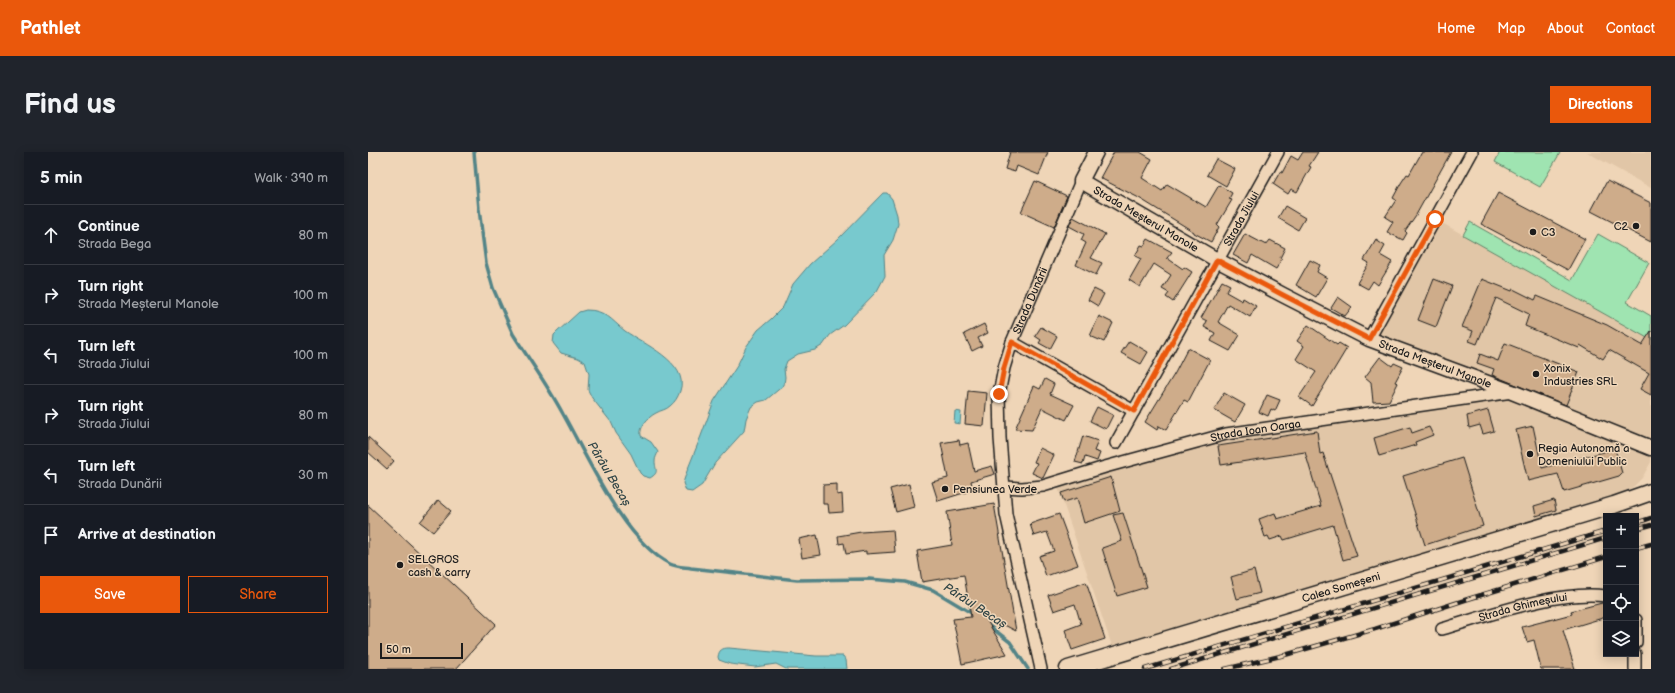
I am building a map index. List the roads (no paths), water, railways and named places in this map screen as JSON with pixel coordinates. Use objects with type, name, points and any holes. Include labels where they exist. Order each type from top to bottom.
[{"type":"main road","name":"Calea Someșeni","points":[[1614,505],[1651,482]]},
{"type":"main road","name":"Calea Someșeni","points":[[1068,669],[1614,505],[1651,492]]},
{"type":"street","name":"Strada Dunării","points":[[1041,669],[1006,514],[1000,438],[999,394],[1004,368],[1012,342],[1096,152]]},
{"type":"street","name":"Strada Jiului","points":[[1116,443],[1278,152]]},
{"type":"street","points":[[1369,339],[1472,152]]},
{"type":"street","name":"Strada Meșterul Manole","points":[[1082,181],[1217,260],[1369,339],[1512,392],[1651,448]]},
{"type":"street","points":[[1012,342],[1134,411]]},
{"type":"street","name":"Strada Ioan Oarga","points":[[1004,487],[1022,488],[1043,486],[1105,467],[1226,434],[1512,392]]},
{"type":"street","name":"Strada Ghimeșului","points":[[1442,629],[1530,604],[1590,594],[1603,596]]},
{"type":"street","points":[[1635,669],[1636,657]]},
{"type":"water","points":[[883,193],[887,193],[892,199],[898,224],[893,240],[884,255],[885,276],[877,291],[844,325],[830,335],[823,345],[815,350],[798,354],[787,361],[784,369],[784,385],[766,400],[758,402],[751,407],[746,419],[744,431],[715,463],[702,485],[692,492],[686,491],[683,483],[714,401],[737,366],[746,347],[758,330],[783,307],[793,284],[810,264],[838,239]]},
{"type":"water","points":[[593,310],[608,316],[625,331],[663,355],[678,372],[681,381],[680,391],[676,399],[668,407],[650,417],[641,429],[641,436],[651,442],[658,452],[655,460],[656,472],[650,478],[643,476],[640,473],[631,454],[616,433],[611,422],[592,398],[588,390],[589,374],[585,362],[578,358],[561,353],[553,343],[554,335],[557,332],[579,312]]},
{"type":"water","points":[[955,411],[961,412],[960,424],[954,423]]},
{"type":"water","points":[[729,648],[816,656],[843,656],[846,660],[847,669],[786,669],[776,664],[755,667],[730,664],[719,660],[718,657],[720,651]]},
{"type":"waterway","name":"Pârâul Becaș","points":[[474,152],[486,263],[493,288],[513,334],[557,404],[609,497],[637,537],[653,553],[670,564],[683,567],[797,580],[869,579],[905,582],[933,590],[973,614]]},
{"type":"waterway","name":"Pârâul Becaș","points":[[988,625],[1010,642],[1028,669]]},
{"type":"railway","points":[[1639,522],[1651,518]]},
{"type":"railway","points":[[1639,528],[1651,525]]},
{"type":"railway","points":[[1145,669],[1603,532]]},
{"type":"railway","points":[[1171,669],[1603,539]]},
{"type":"railway","points":[[1639,547],[1651,544]]},
{"type":"railway","points":[[1225,669],[1285,655],[1375,629],[1603,558]]},
{"type":"place","name":"C2","points":[[1636,226]]},
{"type":"place","name":"C3","points":[[1533,232]]},
{"type":"place","name":"Xonix Industries SRL","points":[[1536,374]]},
{"type":"place","name":"Regia Autonomă a Domeniului Public","points":[[1530,454]]},
{"type":"place","name":"Pensiunea Verde","points":[[945,489]]},
{"type":"place","name":"SELGROS cash & carry","points":[[400,565]]}]
